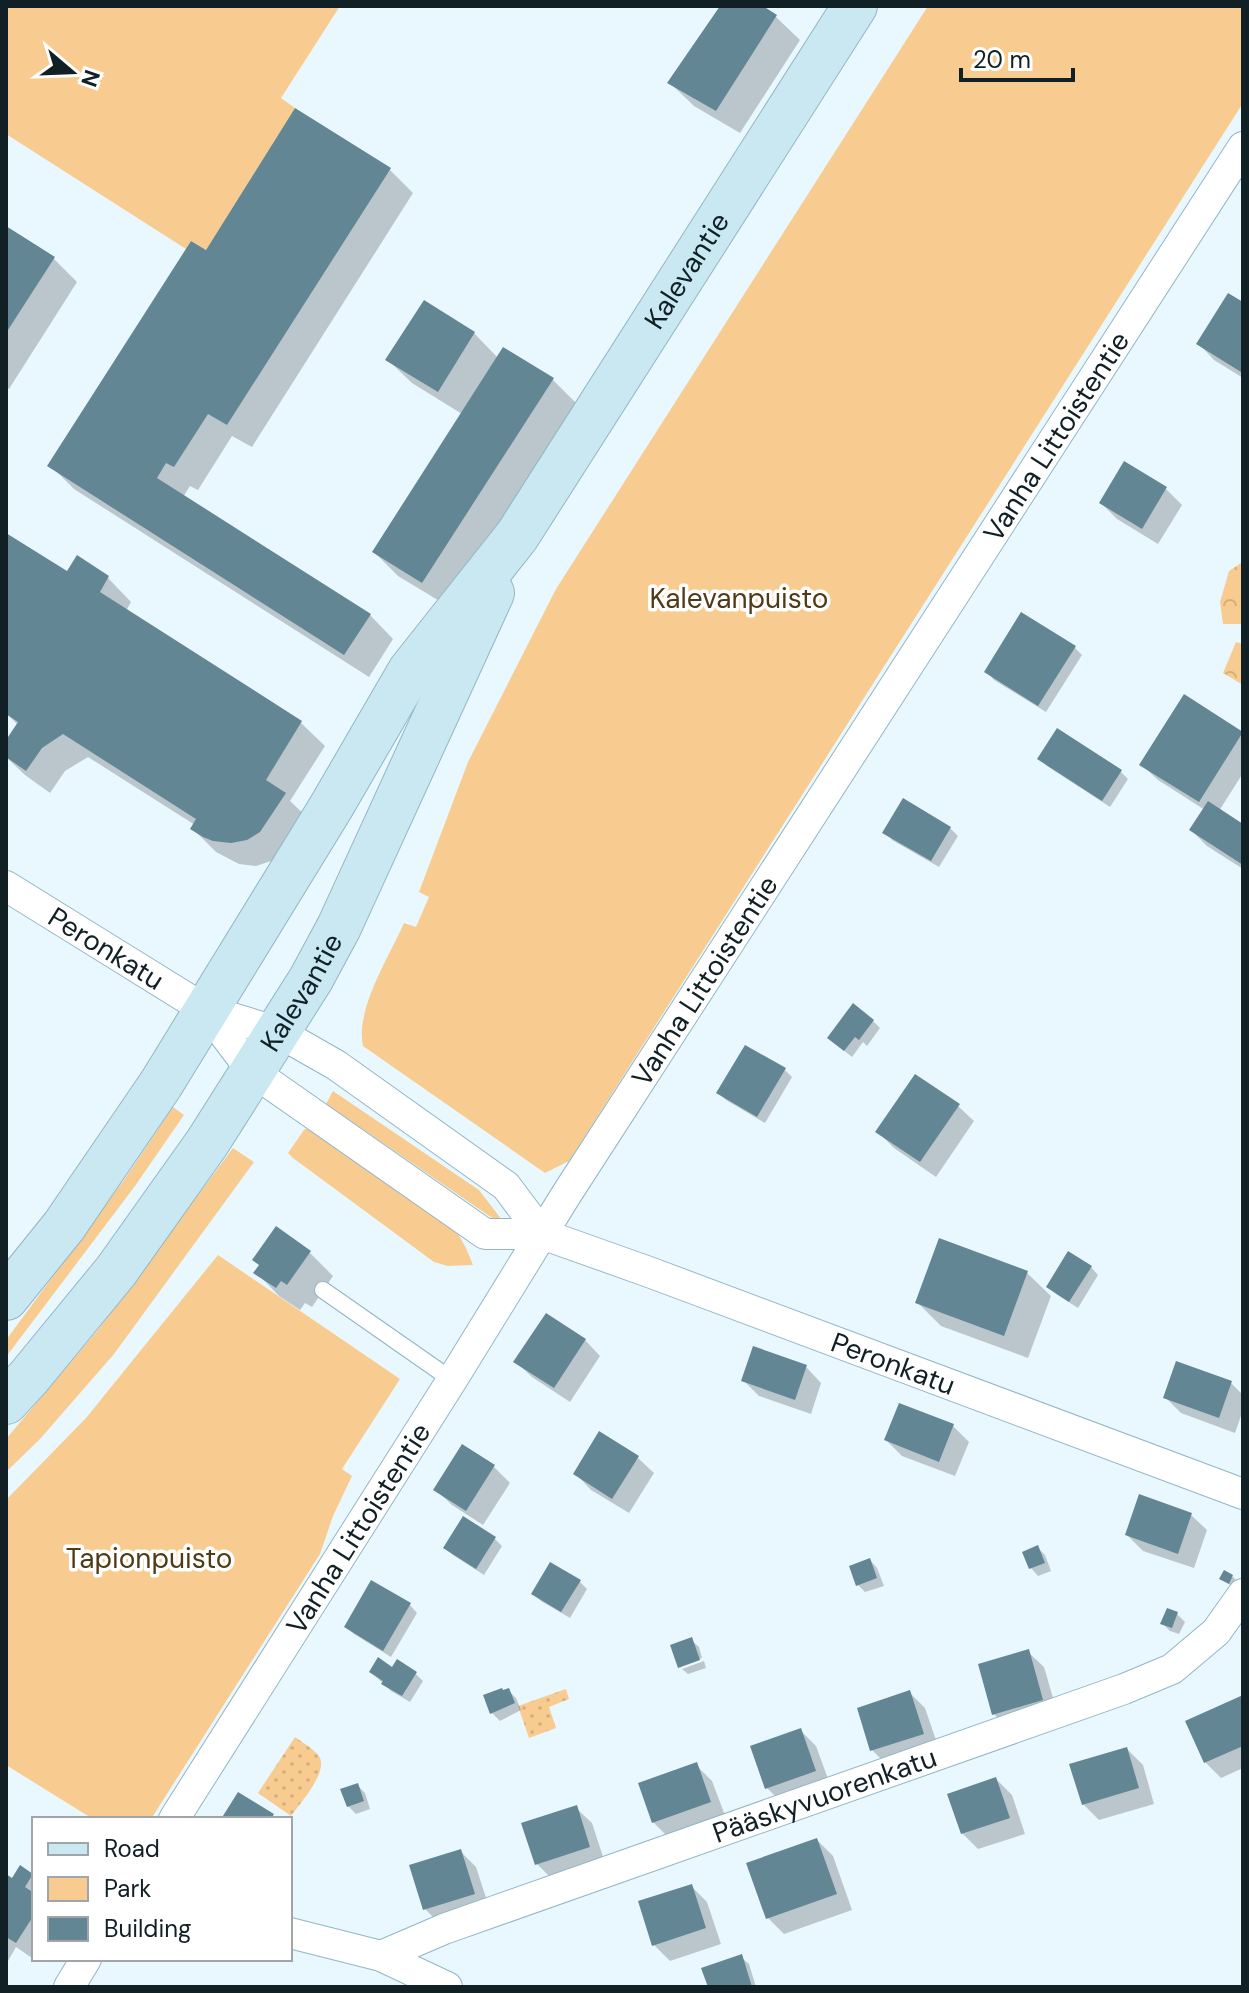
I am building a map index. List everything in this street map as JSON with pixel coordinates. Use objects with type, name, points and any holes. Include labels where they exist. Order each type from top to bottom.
[{"type":"main road","name":"Kalevantie","points":[[6,1298],[64,1226],[161,1084],[331,807],[410,671],[517,536],[855,6]]},
{"type":"main road","name":"Kalevantie","points":[[6,1402],[116,1271],[207,1143],[311,979],[339,927],[517,536]]},
{"type":"street","name":"Vanha Littoistentie","points":[[175,1817],[574,1181],[1243,147]]},
{"type":"street","name":"Peronkatu","points":[[6,886],[206,1010],[278,1032],[363,1084],[506,1186],[542,1234]]},
{"type":"street","name":"Peronkatu","points":[[206,1010],[252,1071],[485,1234],[542,1234],[1243,1494]]},
{"type":"street","name":"Pääskyvuorenkatu","points":[[381,1956],[444,1929],[1124,1689],[1172,1669],[1216,1632],[1243,1594]]},
{"type":"street","points":[[292,1934],[381,1956],[447,1987]]},
{"type":"street","points":[[69,1987],[85,1961]]},
{"type":"lane","points":[[323,1290],[452,1380]]},
{"type":"green space","points":[[6,6],[340,6],[281,98],[295,108],[206,250],[191,241],[186,249],[6,134]]},
{"type":"green space","name":"Kalevanpuisto","points":[[928,6],[1243,6],[1243,103],[569,1161],[545,1173],[363,1046],[364,1016],[369,1000],[404,923],[416,927],[429,897],[419,892],[468,762],[556,589]]},
{"type":"green space","points":[[1241,563],[1243,624],[1223,624],[1220,602],[1229,571]]},
{"type":"green space","points":[[1236,642],[1243,644],[1243,685],[1223,673]]},
{"type":"green space","points":[[333,1091],[479,1190],[502,1220],[498,1222],[326,1104]]},
{"type":"green space","points":[[173,1107],[184,1115],[135,1186],[6,1357],[6,1340],[124,1180]]},
{"type":"green space","points":[[308,1128],[457,1232],[473,1265],[448,1266],[434,1262],[293,1158],[288,1153]]},
{"type":"green space","points":[[233,1148],[254,1162],[114,1354],[40,1439],[6,1472],[6,1439],[97,1331]]},
{"type":"green space","name":"Tapionpuisto","points":[[218,1255],[400,1379],[342,1469],[352,1476],[320,1554],[152,1817],[90,1817],[6,1765],[6,1500],[86,1418]]},
{"type":"green space","points":[[566,1689],[569,1699],[549,1707],[556,1728],[529,1738],[518,1706]]},
{"type":"green space","points":[[295,1737],[316,1752],[321,1765],[312,1788],[291,1816],[258,1793]]},
{"type":"building","points":[[720,6],[763,6],[777,15],[716,111],[667,83]]},
{"type":"building","points":[[295,108],[391,168],[227,425],[208,414],[174,467],[166,463],[157,478],[371,614],[344,655],[47,466],[191,241],[206,250]]},
{"type":"building","points":[[6,226],[55,257],[6,333]]},
{"type":"building","points":[[1228,293],[1243,302],[1241,372],[1196,344]]},
{"type":"building","points":[[424,300],[475,332],[438,392],[385,360]]},
{"type":"building","points":[[503,347],[554,378],[422,583],[372,552]]},
{"type":"building","points":[[1124,461],[1167,487],[1142,529],[1099,503]]},
{"type":"building","points":[[6,533],[67,571],[77,555],[109,576],[100,592],[302,721],[266,780],[286,793],[260,832],[247,840],[231,843],[203,837],[190,829],[196,819],[63,734],[42,748],[26,771],[6,757],[6,740],[18,722],[6,714]]},
{"type":"building","points":[[1021,612],[1076,646],[1038,706],[984,672]]},
{"type":"building","points":[[1184,694],[1243,732],[1199,802],[1139,765]]},
{"type":"building","points":[[1057,728],[1122,770],[1102,801],[1037,759]]},
{"type":"building","points":[[903,798],[951,827],[931,861],[882,833]]},
{"type":"building","points":[[1208,801],[1243,824],[1243,865],[1189,830]]},
{"type":"building","points":[[853,1003],[874,1020],[859,1040],[855,1037],[844,1051],[827,1038]]},
{"type":"building","points":[[745,1045],[786,1068],[757,1117],[716,1093]]},
{"type":"building","points":[[915,1074],[960,1104],[920,1162],[875,1132]]},
{"type":"building","points":[[276,1226],[311,1251],[287,1285],[281,1281],[276,1288],[253,1273],[259,1265],[252,1260]]},
{"type":"building","points":[[939,1238],[1028,1271],[1004,1336],[915,1303]]},
{"type":"building","points":[[1068,1251],[1092,1266],[1069,1302],[1046,1287]]},
{"type":"building","points":[[546,1313],[586,1339],[554,1388],[513,1362]]},
{"type":"building","points":[[753,1346],[807,1365],[795,1400],[741,1381]]},
{"type":"building","points":[[1176,1361],[1232,1381],[1219,1418],[1163,1398]]},
{"type":"building","points":[[899,1403],[954,1424],[939,1462],[884,1440]]},
{"type":"building","points":[[599,1431],[639,1456],[612,1499],[573,1474]]},
{"type":"building","points":[[462,1444],[495,1465],[466,1511],[433,1490]]},
{"type":"building","points":[[1139,1494],[1192,1513],[1178,1554],[1125,1535]]},
{"type":"building","points":[[463,1516],[496,1537],[476,1569],[443,1548]]},
{"type":"building","points":[[1038,1545],[1045,1563],[1029,1569],[1022,1552]]},
{"type":"building","points":[[870,1558],[877,1578],[856,1586],[849,1566]]},
{"type":"building","points":[[550,1562],[581,1580],[561,1612],[531,1594]]},
{"type":"building","points":[[1224,1570],[1233,1575],[1229,1584],[1219,1579]]},
{"type":"building","points":[[371,1580],[411,1603],[383,1651],[344,1627]]},
{"type":"building","points":[[1167,1608],[1178,1612],[1172,1628],[1160,1624]]},
{"type":"building","points":[[692,1637],[700,1660],[678,1668],[670,1645]]},
{"type":"building","points":[[1029,1649],[1043,1700],[992,1715],[978,1664]]},
{"type":"building","points":[[378,1657],[392,1667],[397,1659],[417,1672],[402,1696],[381,1684],[383,1681],[369,1672]]},
{"type":"building","points":[[509,1688],[515,1703],[490,1714],[483,1695]]},
{"type":"building","points":[[910,1690],[924,1734],[870,1751],[857,1708]]},
{"type":"building","points":[[1243,1695],[1243,1746],[1204,1763],[1185,1721]]},
{"type":"building","points":[[801,1728],[816,1771],[765,1789],[750,1746]]},
{"type":"building","points":[[1127,1747],[1139,1788],[1082,1805],[1069,1764]]},
{"type":"building","points":[[697,1762],[711,1802],[652,1823],[638,1783]]},
{"type":"building","points":[[996,1777],[1010,1818],[961,1834],[947,1794]]},
{"type":"building","points":[[358,1783],[364,1801],[347,1807],[340,1789]]},
{"type":"building","points":[[238,1792],[274,1814],[272,1817],[222,1817]]},
{"type":"building","points":[[577,1805],[590,1847],[535,1865],[521,1823]]},
{"type":"building","points":[[817,1838],[837,1894],[766,1919],[746,1863]]},
{"type":"building","points":[[461,1849],[475,1894],[423,1910],[409,1865]]},
{"type":"building","points":[[20,1865],[32,1873],[25,1887],[32,1892],[32,1918],[16,1943],[6,1937],[6,1874],[12,1878]]},
{"type":"building","points":[[692,1884],[706,1928],[652,1946],[638,1901]]},
{"type":"building","points":[[742,1954],[752,1987],[708,1987],[701,1968]]}]
